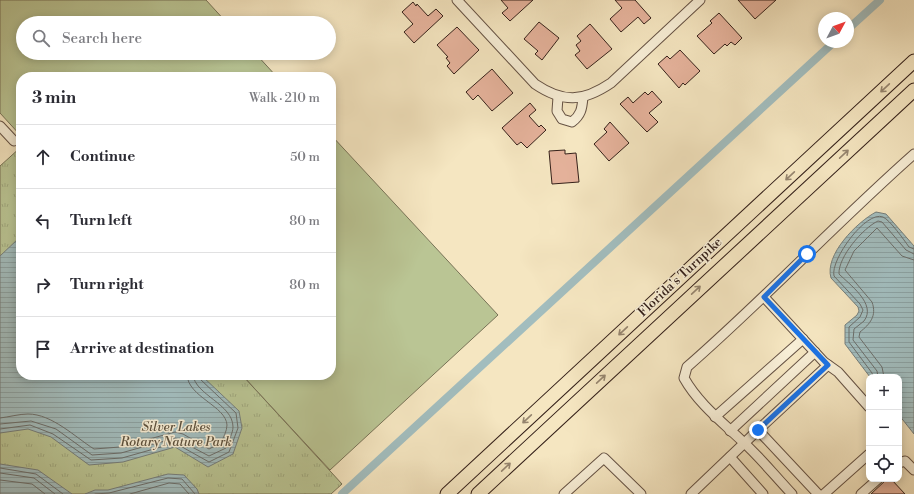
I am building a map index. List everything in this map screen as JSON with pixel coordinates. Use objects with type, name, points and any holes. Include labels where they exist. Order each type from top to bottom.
[{"type":"highway","name":"Florida's Turnpike","points":[[447,494],[914,61]]},
{"type":"highway","name":"Florida's Turnpike","points":[[478,494],[914,90]]},
{"type":"street","points":[[457,0],[535,84],[558,96],[583,97],[597,92],[610,83],[700,0]]},
{"type":"street","points":[[558,96],[557,111],[562,120],[572,122],[580,113],[583,97]]},
{"type":"street","points":[[0,126],[14,141]]},
{"type":"street","points":[[792,494],[744,443],[715,417],[689,387],[684,378],[687,367],[764,297],[914,154]]},
{"type":"street","points":[[764,297],[815,352],[828,365],[838,372],[866,404]]},
{"type":"street","points":[[715,417],[803,339]]},
{"type":"street","points":[[730,431],[815,352]]},
{"type":"street","points":[[691,494],[828,365]]},
{"type":"street","points":[[758,430],[818,494]]},
{"type":"street","points":[[730,457],[762,494]]},
{"type":"street","points":[[824,494],[866,457]]},
{"type":"street","points":[[564,494],[604,458],[640,494]]},
{"type":"street","points":[[902,462],[914,470]]},
{"type":"street","points":[[861,494],[875,482]]},
{"type":"green space","points":[[0,0],[206,0],[221,16],[16,16],[16,60],[261,60],[272,72],[16,72],[16,131],[0,113]]},
{"type":"green space","points":[[336,140],[498,315],[330,470],[247,380],[336,380]]},
{"type":"green space","name":"Silver Lakes Rotary Nature Park","points":[[16,152],[16,380],[247,380],[342,484],[331,494],[0,494],[0,166]]},
{"type":"water","points":[[876,212],[886,214],[914,246],[914,434],[902,419],[902,374],[868,374],[845,344],[845,325],[857,315],[859,311],[858,307],[831,278],[830,269],[832,259],[837,250],[852,231]]},
{"type":"water","points":[[16,241],[16,380],[206,380],[239,411],[242,428],[233,454],[208,467],[175,447],[123,462],[89,465],[51,437],[28,429],[0,433],[0,256]]},
{"type":"water","points":[[0,464],[38,470],[72,494],[0,494]]},
{"type":"water","points":[[168,474],[184,475],[197,489],[199,494],[85,494],[95,490],[108,490]]},
{"type":"building","points":[[501,0],[533,0],[510,21],[502,13],[508,8]]},
{"type":"building","points":[[615,0],[635,0],[651,18],[644,24],[638,17],[621,32],[610,19],[622,8]]},
{"type":"building","points":[[738,0],[776,0],[755,19]]},
{"type":"building","points":[[413,2],[416,6],[417,4],[428,16],[436,9],[443,16],[414,43],[404,32],[413,24],[402,12]]},
{"type":"building","points":[[719,13],[742,38],[735,45],[731,42],[727,46],[725,44],[714,54],[697,36],[712,23],[710,21]]},
{"type":"building","points":[[539,22],[559,38],[542,60],[535,54],[538,51],[524,39]]},
{"type":"building","points":[[590,24],[612,49],[587,69],[575,55],[580,51],[576,45],[581,41],[577,36]]},
{"type":"building","points":[[457,27],[479,50],[454,74],[447,66],[450,63],[446,58],[448,57],[437,45]]},
{"type":"building","points":[[680,50],[700,71],[685,85],[683,83],[679,88],[658,64],[667,56],[670,59]]},
{"type":"building","points":[[492,69],[513,93],[492,111],[478,95],[473,100],[466,92]]},
{"type":"building","points":[[652,91],[662,102],[649,113],[658,122],[647,132],[620,104],[628,97],[633,103],[645,92],[648,95]]},
{"type":"building","points":[[530,103],[536,110],[529,116],[539,127],[541,125],[546,130],[527,148],[521,142],[517,145],[502,128]]},
{"type":"building","points":[[610,122],[629,143],[609,161],[594,144],[607,132],[604,129]]},
{"type":"building","points":[[565,150],[565,154],[576,153],[579,182],[552,184],[549,151]]},
{"type":"building","points":[[884,482],[894,482],[905,494],[871,494]]},
{"type":"waterway","points":[[854,24],[880,0]]},
{"type":"waterway","points":[[342,494],[827,48]]},
{"type":"route","points":[[758,430],[828,365],[764,297],[807,254]]}]
